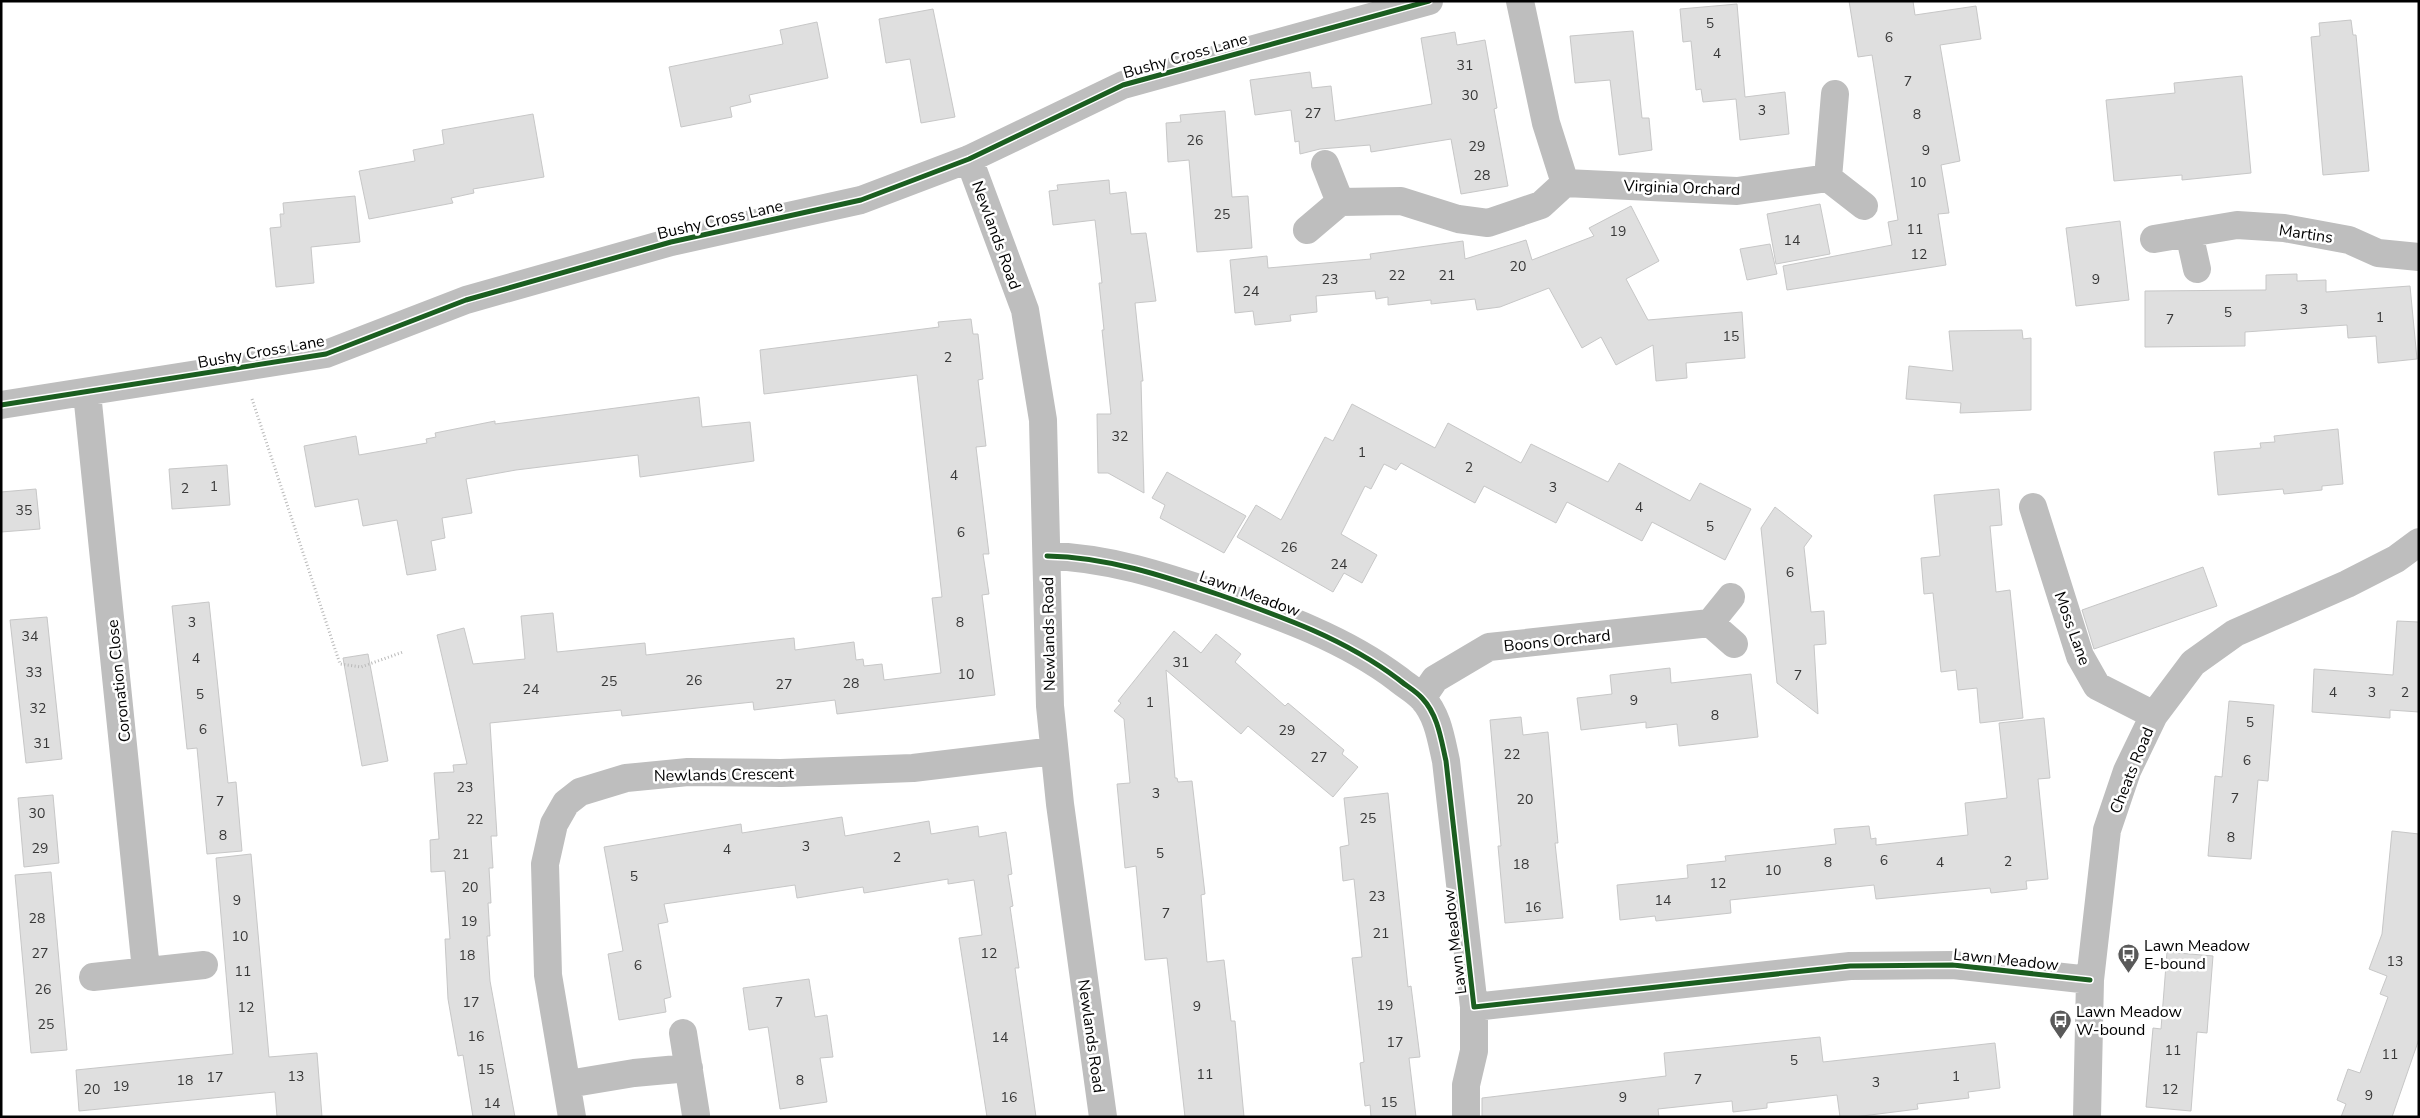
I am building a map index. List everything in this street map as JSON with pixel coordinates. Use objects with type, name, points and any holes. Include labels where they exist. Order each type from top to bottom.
[{"type":"street","name":"Bushy Cross Lane","points":[[1,405],[326,354],[466,300],[672,242],[860,200],[969,159],[1123,85],[1429,1]]},
{"type":"street","points":[[1307,230],[1340,202],[1401,201],[1458,220],[1488,223],[1541,205],[1566,183],[1546,123],[1520,1]]},
{"type":"street","points":[[1835,94],[1828,178],[1864,206]]},
{"type":"street","name":"Newlands Road","points":[[969,159],[1025,310],[1043,420],[1050,706],[1054,751],[1103,1117]]},
{"type":"street","points":[[1326,164],[1340,202]]},
{"type":"street","name":"Virginia Orchard","points":[[1566,183],[1737,191],[1828,178]]},
{"type":"street","name":"Martins","points":[[2154,239],[2238,226],[2284,228],[2349,240],[2378,254],[2419,257]]},
{"type":"street","points":[[2190,233],[2197,269]]},
{"type":"street","name":"Coronation Close","points":[[87,393],[146,970]]},
{"type":"street","name":"Moss Lane","points":[[2034,507],[2080,656],[2097,686],[2154,715]]},
{"type":"street","name":"Cheats Road","points":[[2087,1117],[2090,980],[2107,830],[2127,772],[2154,715],[2193,663],[2235,633],[2347,584],[2396,559],[2419,542]]},
{"type":"street","name":"Lawn Meadow","points":[[1047,556],[1095,560],[1158,574],[1282,617],[1332,639],[1375,662],[1422,698],[1438,724],[1446,761],[1474,1007],[1850,966],[1953,965],[2090,980]]},
{"type":"street","points":[[1730,597],[1710,623],[1734,644]]},
{"type":"street","name":"Boons Orchard","points":[[1422,698],[1435,679],[1489,647],[1710,623]]},
{"type":"street","name":"Newlands Crescent","points":[[572,1117],[568,1084],[548,975],[545,864],[554,824],[566,803],[580,792],[626,778],[688,772],[781,773],[913,768],[1054,751]]},
{"type":"street","points":[[94,977],[204,965]]},
{"type":"street","points":[[1466,1117],[1466,1085],[1474,1051],[1474,1007]]},
{"type":"street","points":[[683,1033],[696,1115]]},
{"type":"street","points":[[568,1084],[634,1073],[689,1068]]},
{"type":"path","points":[[242,368],[340,664],[361,667],[403,652]]},
{"type":"building","points":[[1849,1],[1913,1],[1915,15],[1976,6],[1981,39],[1940,45],[1960,161],[1941,165],[1949,213],[1938,214],[1946,265],[1787,290],[1783,266],[1892,245],[1888,222],[1898,220],[1872,55],[1858,57]]},
{"type":"building","points":[[1737,4],[1745,97],[1785,92],[1789,134],[1740,140],[1736,99],[1703,102],[1701,89],[1696,90],[1691,41],[1683,42],[1680,9]]},
{"type":"building","points":[[933,9],[955,117],[921,123],[910,59],[886,63],[879,19]]},
{"type":"building","points":[[2351,20],[2353,35],[2356,35],[2369,171],[2323,175],[2311,37],[2320,36],[2319,23]]},
{"type":"building","points":[[817,22],[828,78],[749,95],[751,102],[730,107],[732,117],[681,127],[669,67],[783,44],[780,30]]},
{"type":"building","points":[[1633,31],[1642,118],[1649,118],[1652,150],[1619,155],[1610,80],[1575,83],[1570,36]]},
{"type":"building","points":[[1455,32],[1457,45],[1485,40],[1497,108],[1494,109],[1508,186],[1461,194],[1451,139],[1371,152],[1370,145],[1320,149],[1300,154],[1299,141],[1295,142],[1291,110],[1255,115],[1250,80],[1310,72],[1312,88],[1331,86],[1335,121],[1432,104],[1421,38]]},
{"type":"building","points":[[2242,76],[2251,173],[2182,180],[2182,175],[2114,181],[2106,100],[2175,93],[2174,83]]},
{"type":"building","points":[[1225,111],[1232,197],[1248,196],[1252,248],[1197,252],[1189,160],[1168,162],[1166,123],[1181,122],[1180,115]]},
{"type":"building","points":[[533,114],[544,177],[473,189],[474,193],[451,198],[453,203],[369,219],[359,171],[415,161],[413,150],[444,144],[442,130]]},
{"type":"building","points":[[1109,180],[1110,194],[1126,192],[1131,234],[1146,233],[1156,301],[1135,303],[1143,381],[1141,381],[1144,493],[1108,473],[1098,473],[1097,414],[1111,414],[1102,330],[1104,330],[1099,283],[1102,283],[1095,220],[1053,225],[1049,191],[1058,190],[1057,185]]},
{"type":"building","points":[[355,196],[360,242],[311,247],[314,283],[276,287],[270,228],[281,227],[280,214],[284,214],[283,203]]},
{"type":"building","points":[[1820,204],[1830,254],[1776,264],[1767,214]]},
{"type":"building","points":[[1631,206],[1659,261],[1626,279],[1648,320],[1742,312],[1745,358],[1686,363],[1687,378],[1656,381],[1653,345],[1616,365],[1601,337],[1582,348],[1549,288],[1500,307],[1477,310],[1475,299],[1431,304],[1431,300],[1388,305],[1388,297],[1376,299],[1375,291],[1316,296],[1317,312],[1290,315],[1291,321],[1255,325],[1253,311],[1235,313],[1230,260],[1267,256],[1268,268],[1371,259],[1370,254],[1463,241],[1465,259],[1526,240],[1532,260],[1594,236],[1589,228]]},
{"type":"building","points":[[2120,221],[2129,300],[2076,306],[2066,228]]},
{"type":"building","points":[[1770,244],[1777,274],[1747,280],[1740,249]]},
{"type":"building","points":[[2297,274],[2297,281],[2326,280],[2326,292],[2410,286],[2417,359],[2378,363],[2376,336],[2348,338],[2347,325],[2245,332],[2245,346],[2145,347],[2145,291],[2266,290],[2266,275]]},
{"type":"building","points":[[971,319],[973,334],[978,334],[983,379],[978,380],[986,446],[976,447],[989,554],[983,554],[989,594],[982,595],[995,695],[837,714],[835,700],[754,710],[753,702],[622,716],[621,710],[490,723],[497,836],[491,836],[493,868],[489,868],[491,903],[488,903],[490,936],[487,936],[490,981],[515,1117],[473,1117],[463,1055],[458,1056],[448,999],[445,939],[450,939],[445,871],[431,872],[430,840],[439,839],[434,773],[454,772],[453,765],[467,764],[437,635],[464,628],[473,664],[525,659],[521,616],[553,613],[557,652],[645,643],[646,655],[794,638],[795,650],[854,642],[856,660],[863,659],[864,666],[882,664],[884,680],[941,673],[932,598],[942,597],[917,375],[764,394],[760,350],[939,327],[938,322]]},
{"type":"building","points":[[2022,330],[2023,339],[2031,338],[2031,410],[1960,413],[1961,403],[1906,399],[1909,366],[1953,371],[1949,331]]},
{"type":"building","points":[[699,397],[702,427],[750,422],[754,461],[640,477],[638,455],[516,470],[466,479],[472,513],[442,518],[445,538],[431,541],[436,570],[407,575],[397,520],[363,526],[358,499],[315,507],[304,446],[356,436],[359,455],[427,443],[426,439],[436,437],[435,433],[495,421],[495,424]]},
{"type":"building","points":[[1352,404],[1435,448],[1448,423],[1521,463],[1531,444],[1608,482],[1619,463],[1690,501],[1700,483],[1751,509],[1725,560],[1652,522],[1642,541],[1567,502],[1556,523],[1484,486],[1475,503],[1401,463],[1396,470],[1384,464],[1371,489],[1365,486],[1341,534],[1377,555],[1362,583],[1344,573],[1333,592],[1237,537],[1256,505],[1281,520],[1325,437],[1333,441]]},
{"type":"building","points":[[2338,429],[2343,484],[2322,486],[2322,490],[2284,494],[2283,489],[2218,495],[2214,452],[2261,448],[2260,443],[2275,442],[2274,436]]},
{"type":"building","points":[[227,465],[230,505],[172,509],[169,469]]},
{"type":"building","points":[[1167,472],[1246,516],[1224,553],[1160,518],[1165,505],[1152,498]]},
{"type":"building","points":[[36,489],[40,529],[1,532],[1,492]]},
{"type":"building","points":[[1999,489],[2002,525],[1990,526],[1996,592],[2010,590],[2023,718],[1980,723],[1977,688],[1958,690],[1956,670],[1941,672],[1933,593],[1924,594],[1921,558],[1940,556],[1934,495]]},
{"type":"building","points":[[1775,507],[1812,536],[1804,547],[1811,612],[1824,611],[1826,644],[1814,645],[1818,714],[1777,683],[1761,528]]},
{"type":"building","points":[[2203,567],[2217,606],[2094,649],[2082,610]]},
{"type":"building","points":[[209,602],[228,783],[236,782],[242,851],[207,854],[197,748],[187,749],[172,606]]},
{"type":"building","points":[[47,617],[62,759],[26,763],[10,620]]},
{"type":"building","points":[[2397,621],[2419,622],[2419,712],[2390,710],[2390,718],[2312,712],[2314,669],[2393,675]]},
{"type":"building","points":[[1174,631],[1201,653],[1216,634],[1241,654],[1235,662],[1285,706],[1288,703],[1344,750],[1342,754],[1358,767],[1333,797],[1248,726],[1241,734],[1166,670],[1175,778],[1177,778],[1178,782],[1192,781],[1205,894],[1201,895],[1207,962],[1224,960],[1231,1021],[1235,1021],[1244,1117],[1185,1117],[1167,958],[1145,960],[1136,866],[1125,868],[1117,784],[1130,783],[1124,719],[1114,711],[1121,703],[1118,701]]},
{"type":"building","points":[[368,654],[388,761],[362,766],[343,658]]},
{"type":"building","points":[[1670,668],[1671,683],[1751,674],[1758,737],[1679,746],[1677,724],[1646,728],[1646,722],[1581,730],[1577,698],[1612,694],[1610,675]]},
{"type":"building","points":[[2229,701],[2274,705],[2268,781],[2258,780],[2251,859],[2208,856],[2215,776],[2222,777]]},
{"type":"building","points":[[1521,717],[1523,735],[1548,732],[1558,843],[1555,843],[1563,918],[1505,923],[1498,846],[1501,846],[1490,720]]},
{"type":"building","points":[[2044,718],[2050,778],[2038,779],[2048,879],[2026,881],[2027,889],[1991,893],[1990,888],[1876,899],[1874,885],[1730,900],[1731,913],[1656,921],[1655,916],[1620,920],[1617,885],[1688,878],[1687,865],[1726,861],[1725,856],[1836,844],[1834,829],[1869,826],[1871,839],[1876,838],[1876,845],[1968,835],[1965,803],[2007,798],[1999,723]]},
{"type":"building","points":[[1388,793],[1408,987],[1411,986],[1420,1057],[1409,1058],[1416,1117],[1371,1117],[1370,1105],[1365,1106],[1360,1063],[1364,1062],[1352,958],[1362,957],[1354,879],[1343,881],[1340,847],[1349,845],[1344,798]]},
{"type":"building","points":[[53,795],[59,863],[24,867],[18,798]]},
{"type":"building","points":[[842,817],[845,836],[929,821],[931,834],[978,826],[979,837],[1006,832],[1012,874],[1008,875],[1013,906],[1010,907],[1019,968],[1015,968],[1036,1117],[987,1117],[959,938],[982,935],[974,880],[948,884],[948,879],[864,893],[863,887],[797,898],[795,885],[664,904],[668,922],[658,924],[671,997],[664,999],[666,1012],[619,1020],[608,954],[623,951],[604,847],[741,824],[742,833]]},
{"type":"building","points":[[2392,831],[2419,834],[2419,1039],[2392,1117],[2341,1117],[2346,1104],[2337,1100],[2348,1069],[2360,1073],[2388,997],[2380,994],[2387,976],[2369,969],[2382,934]]},
{"type":"building","points":[[251,854],[269,1057],[317,1053],[322,1117],[277,1117],[275,1092],[79,1111],[76,1070],[233,1054],[216,858]]},
{"type":"building","points":[[51,872],[67,1050],[31,1053],[15,875]]},
{"type":"building","points":[[2167,952],[2213,956],[2207,1033],[2197,1032],[2191,1111],[2146,1107],[2153,1028],[2161,1029]]},
{"type":"building","points":[[809,979],[815,1017],[827,1015],[833,1057],[820,1058],[827,1102],[780,1109],[768,1027],[749,1030],[743,988]]},
{"type":"building","points":[[1820,1037],[1823,1062],[1995,1043],[2000,1088],[1968,1092],[1969,1098],[1917,1104],[1918,1109],[1854,1117],[1840,1117],[1837,1095],[1767,1103],[1767,1108],[1733,1112],[1732,1101],[1658,1109],[1659,1117],[1482,1117],[1482,1098],[1666,1076],[1664,1053]]},
{"type":"cycle path","points":[[1,405],[326,354],[466,300],[671,242],[861,200],[969,159],[1123,85],[1429,1]]},
{"type":"cycle path","points":[[1047,556],[1091,560],[1135,569],[1199,588],[1267,612],[1313,630],[1357,652],[1398,679],[1422,698],[1432,712],[1446,761],[1474,1007],[1850,966],[1953,965],[2090,980]]},
{"type":"place","name":"Lawn Meadow E-bound","points":[[2128,973]]},
{"type":"place","name":"Lawn Meadow W-bound","points":[[2060,1039]]}]
